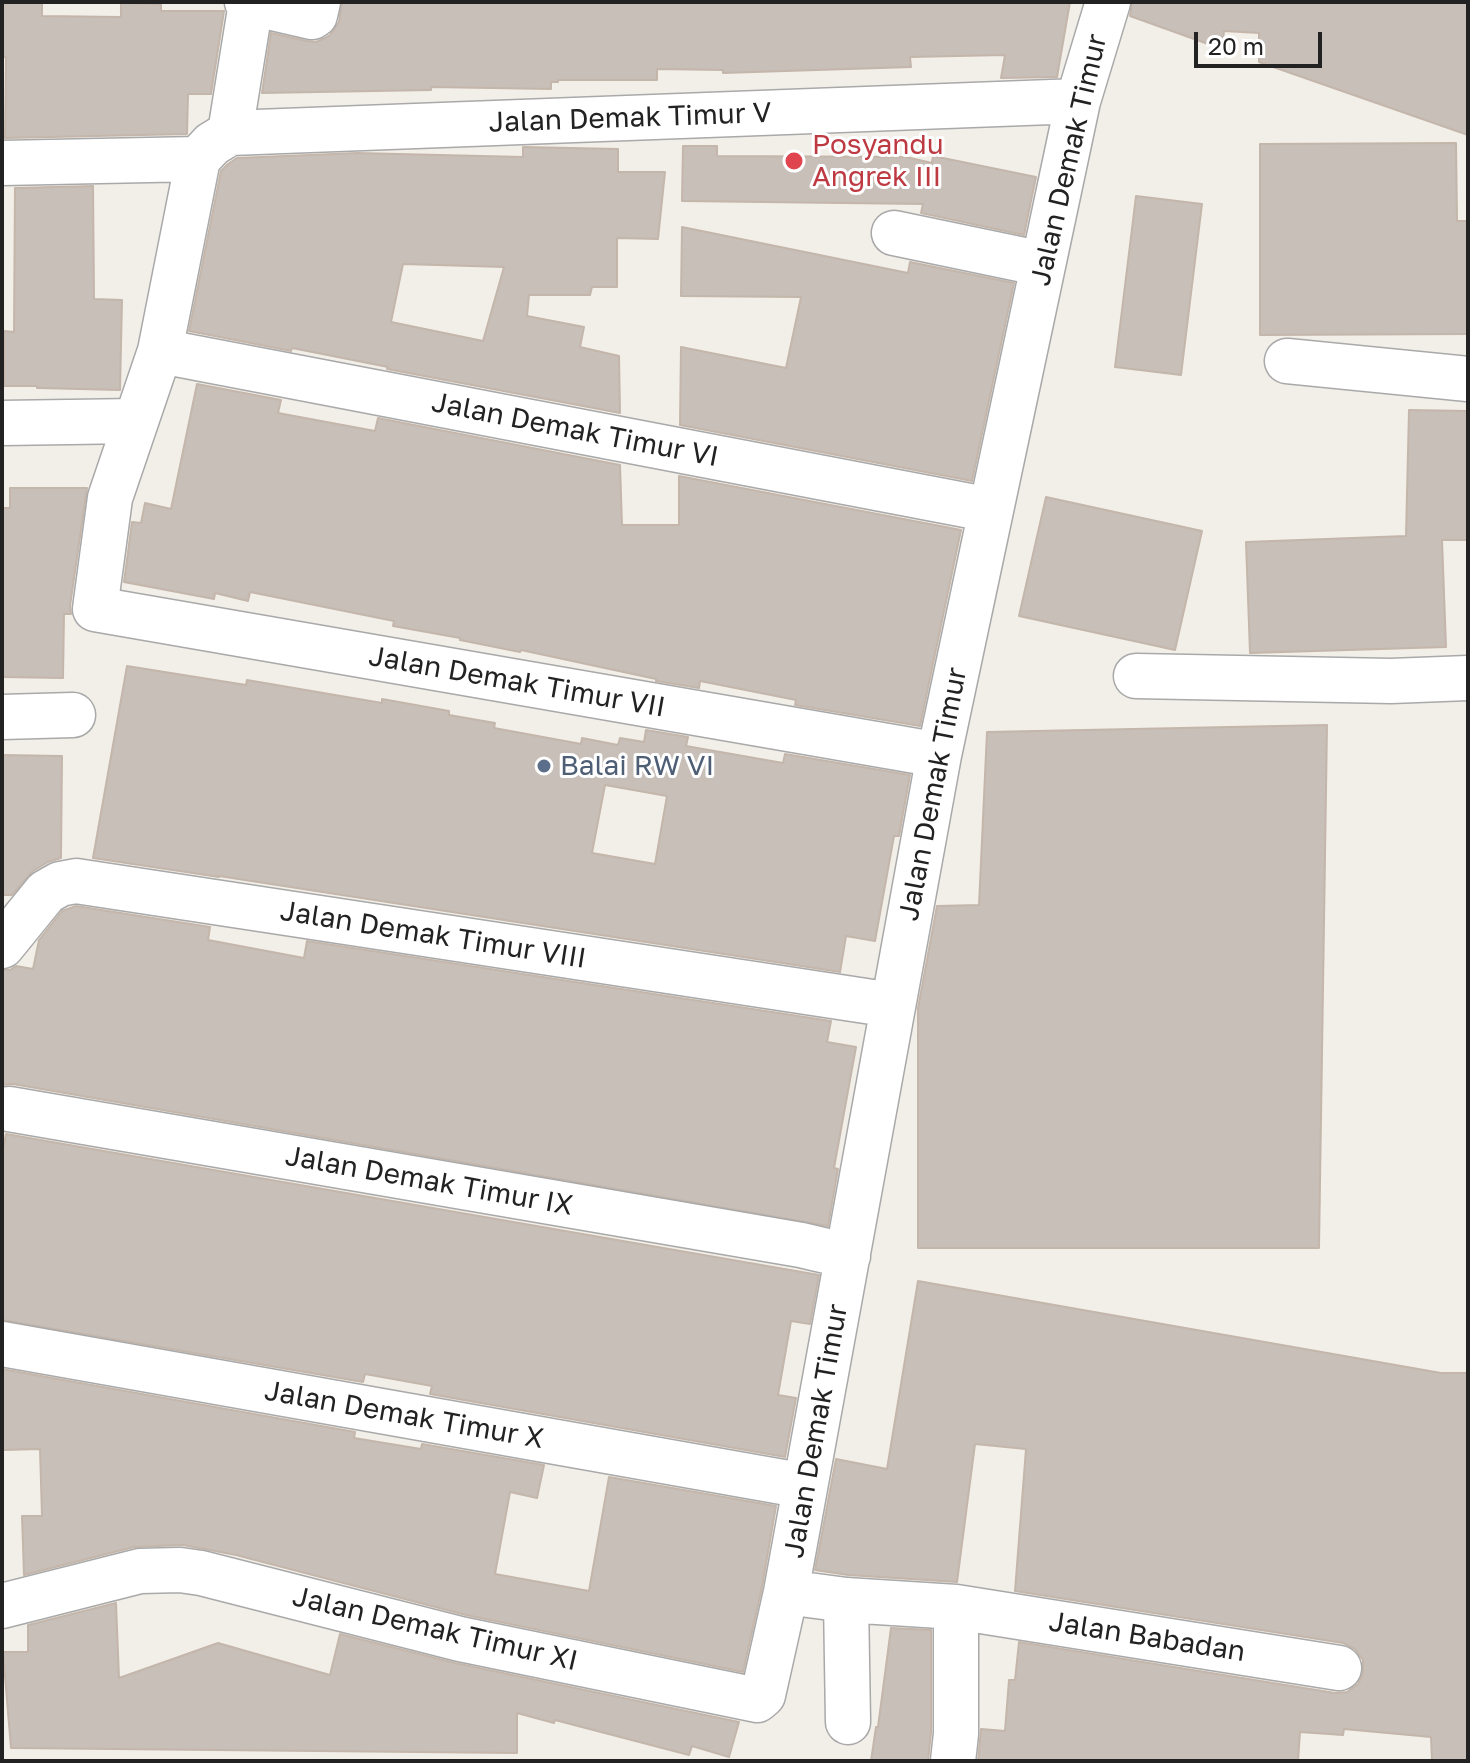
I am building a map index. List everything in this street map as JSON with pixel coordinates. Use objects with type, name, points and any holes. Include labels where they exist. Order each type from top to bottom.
[{"type":"street","points":[[2,423],[136,421],[160,351],[249,2],[316,9]]},
{"type":"street","name":"Jalan Demak Timur","points":[[786,1592],[939,755],[1078,101],[1108,2]]},
{"type":"street","name":"Jalan Demak Timur V","points":[[2,163],[214,146],[1078,101]]},
{"type":"street","points":[[894,233],[1043,264]]},
{"type":"street","name":"Jalan Demak Timur VI","points":[[160,351],[991,510]]},
{"type":"street","points":[[1287,361],[1468,379]]},
{"type":"street","name":"Jalan Demak Timur VII","points":[[136,421],[110,498],[95,609],[939,755]]},
{"type":"street","points":[[1136,676],[1391,681],[1468,678]]},
{"type":"street","points":[[2,717],[73,715]]},
{"type":"street","name":"Jalan Demak Timur VIII","points":[[2,946],[46,892],[60,884],[76,881],[892,1005]]},
{"type":"street","name":"Jalan Demak Timur IX","points":[[9,1109],[801,1245],[848,1256]]},
{"type":"street","name":"Jalan Demak Timur X","points":[[2,1344],[805,1486]]},
{"type":"street","name":"Jalan Demak Timur XI","points":[[2,1606],[140,1571],[180,1570],[460,1639],[757,1700],[763,1695],[786,1592]]},
{"type":"street","name":"Jalan Babadan","points":[[786,1592],[846,1600],[956,1607],[1339,1668]]},
{"type":"street","points":[[846,1600],[848,1722]]},
{"type":"street","points":[[953,1761],[956,1734],[956,1607]]},
{"type":"building","points":[[2,2],[42,2],[42,16],[121,17],[121,3],[161,4],[161,11],[224,11],[211,94],[188,94],[187,134],[5,138],[6,57],[2,57]]},
{"type":"building","points":[[342,2],[1070,2],[1057,77],[1001,78],[1005,55],[910,57],[911,67],[723,73],[723,70],[657,69],[657,80],[558,80],[551,82],[551,89],[431,87],[431,90],[262,93],[271,33],[316,42],[330,35],[339,22]]},
{"type":"building","points":[[1132,2],[1468,2],[1468,135],[1259,62],[1259,33],[1224,31],[1222,49],[1130,16]]},
{"type":"building","points":[[1456,143],[1457,221],[1468,221],[1468,334],[1260,335],[1260,144]]},
{"type":"building","points":[[683,146],[717,146],[717,156],[906,157],[932,163],[933,156],[1036,177],[1024,235],[921,213],[923,204],[682,201]]},
{"type":"building","points":[[523,147],[618,149],[618,172],[665,172],[658,239],[617,238],[617,287],[592,287],[590,295],[529,295],[527,316],[584,327],[580,347],[619,356],[620,413],[292,348],[291,351],[189,331],[221,171],[237,158],[357,153],[523,157]],"holes":[[[403,264],[504,267],[483,341],[391,322]]]},
{"type":"building","points":[[93,186],[94,299],[122,300],[120,390],[4,386],[4,331],[14,332],[15,188]]},
{"type":"building","points":[[1136,196],[1202,204],[1181,375],[1115,367]]},
{"type":"building","points":[[682,227],[908,273],[910,262],[1014,283],[972,481],[680,425],[681,347],[786,368],[801,297],[681,296]]},
{"type":"building","points":[[197,384],[281,400],[278,413],[375,431],[378,418],[620,465],[622,525],[679,525],[679,476],[961,530],[920,726],[795,705],[796,700],[700,681],[699,688],[656,681],[521,650],[393,626],[394,621],[250,592],[248,601],[215,593],[214,599],[124,582],[132,522],[141,523],[145,503],[171,509]]},
{"type":"building","points":[[1409,410],[1468,411],[1468,540],[1442,540],[1446,647],[1250,653],[1246,542],[1406,536]]},
{"type":"building","points":[[10,488],[87,488],[71,614],[64,614],[63,678],[2,677],[2,508],[10,508]]},
{"type":"building","points":[[1046,497],[1202,531],[1175,650],[1019,616]]},
{"type":"building","points":[[127,666],[246,685],[247,680],[382,703],[382,699],[449,711],[449,715],[495,723],[494,728],[581,744],[582,738],[618,745],[620,738],[644,742],[646,730],[688,737],[686,746],[783,763],[785,754],[910,775],[899,836],[894,836],[875,941],[846,936],[840,972],[93,858]],"holes":[[[605,785],[667,796],[655,864],[592,853]]]},
{"type":"building","points":[[1327,725],[1319,1248],[918,1248],[918,1008],[937,906],[979,905],[987,732]]},
{"type":"building","points":[[2,755],[62,756],[61,858],[33,871],[12,895],[2,895]]},
{"type":"building","points":[[76,906],[210,927],[208,940],[304,958],[307,941],[831,1021],[827,1042],[856,1047],[834,1168],[838,1169],[828,1226],[13,1084],[2,1085],[2,970],[16,966],[33,969],[39,940],[62,911]]},
{"type":"building","points":[[6,1134],[819,1275],[810,1324],[791,1321],[778,1395],[796,1398],[785,1457],[430,1394],[432,1386],[365,1374],[363,1382],[2,1320],[2,1154]]},
{"type":"building","points":[[918,1281],[1441,1373],[1468,1373],[1468,1761],[1432,1761],[1431,1737],[1344,1729],[1343,1735],[1300,1732],[1298,1761],[978,1761],[981,1729],[1005,1731],[1009,1680],[1015,1680],[1019,1642],[1335,1693],[1347,1692],[1358,1684],[1363,1673],[1363,1660],[1355,1649],[1343,1643],[1015,1591],[1026,1449],[975,1444],[957,1582],[815,1570],[836,1459],[887,1469]]},
{"type":"building","points":[[2,1369],[355,1432],[354,1438],[421,1449],[422,1444],[544,1465],[537,1498],[510,1492],[495,1574],[589,1591],[609,1477],[776,1506],[743,1672],[466,1615],[236,1555],[183,1545],[134,1547],[24,1575],[22,1516],[42,1516],[40,1449],[2,1450]]},
{"type":"building","points":[[116,1603],[119,1678],[218,1643],[330,1675],[340,1634],[455,1663],[739,1722],[729,1757],[692,1746],[689,1755],[517,1713],[517,1753],[11,1748],[3,1652],[28,1652],[28,1625]]},
{"type":"building","points":[[891,1628],[931,1630],[928,1761],[871,1761]]},
{"type":"place","name":"Posyandu Angrek III","points":[[794,161]]},
{"type":"place","name":"Balai RW VI","points":[[544,766]]}]
